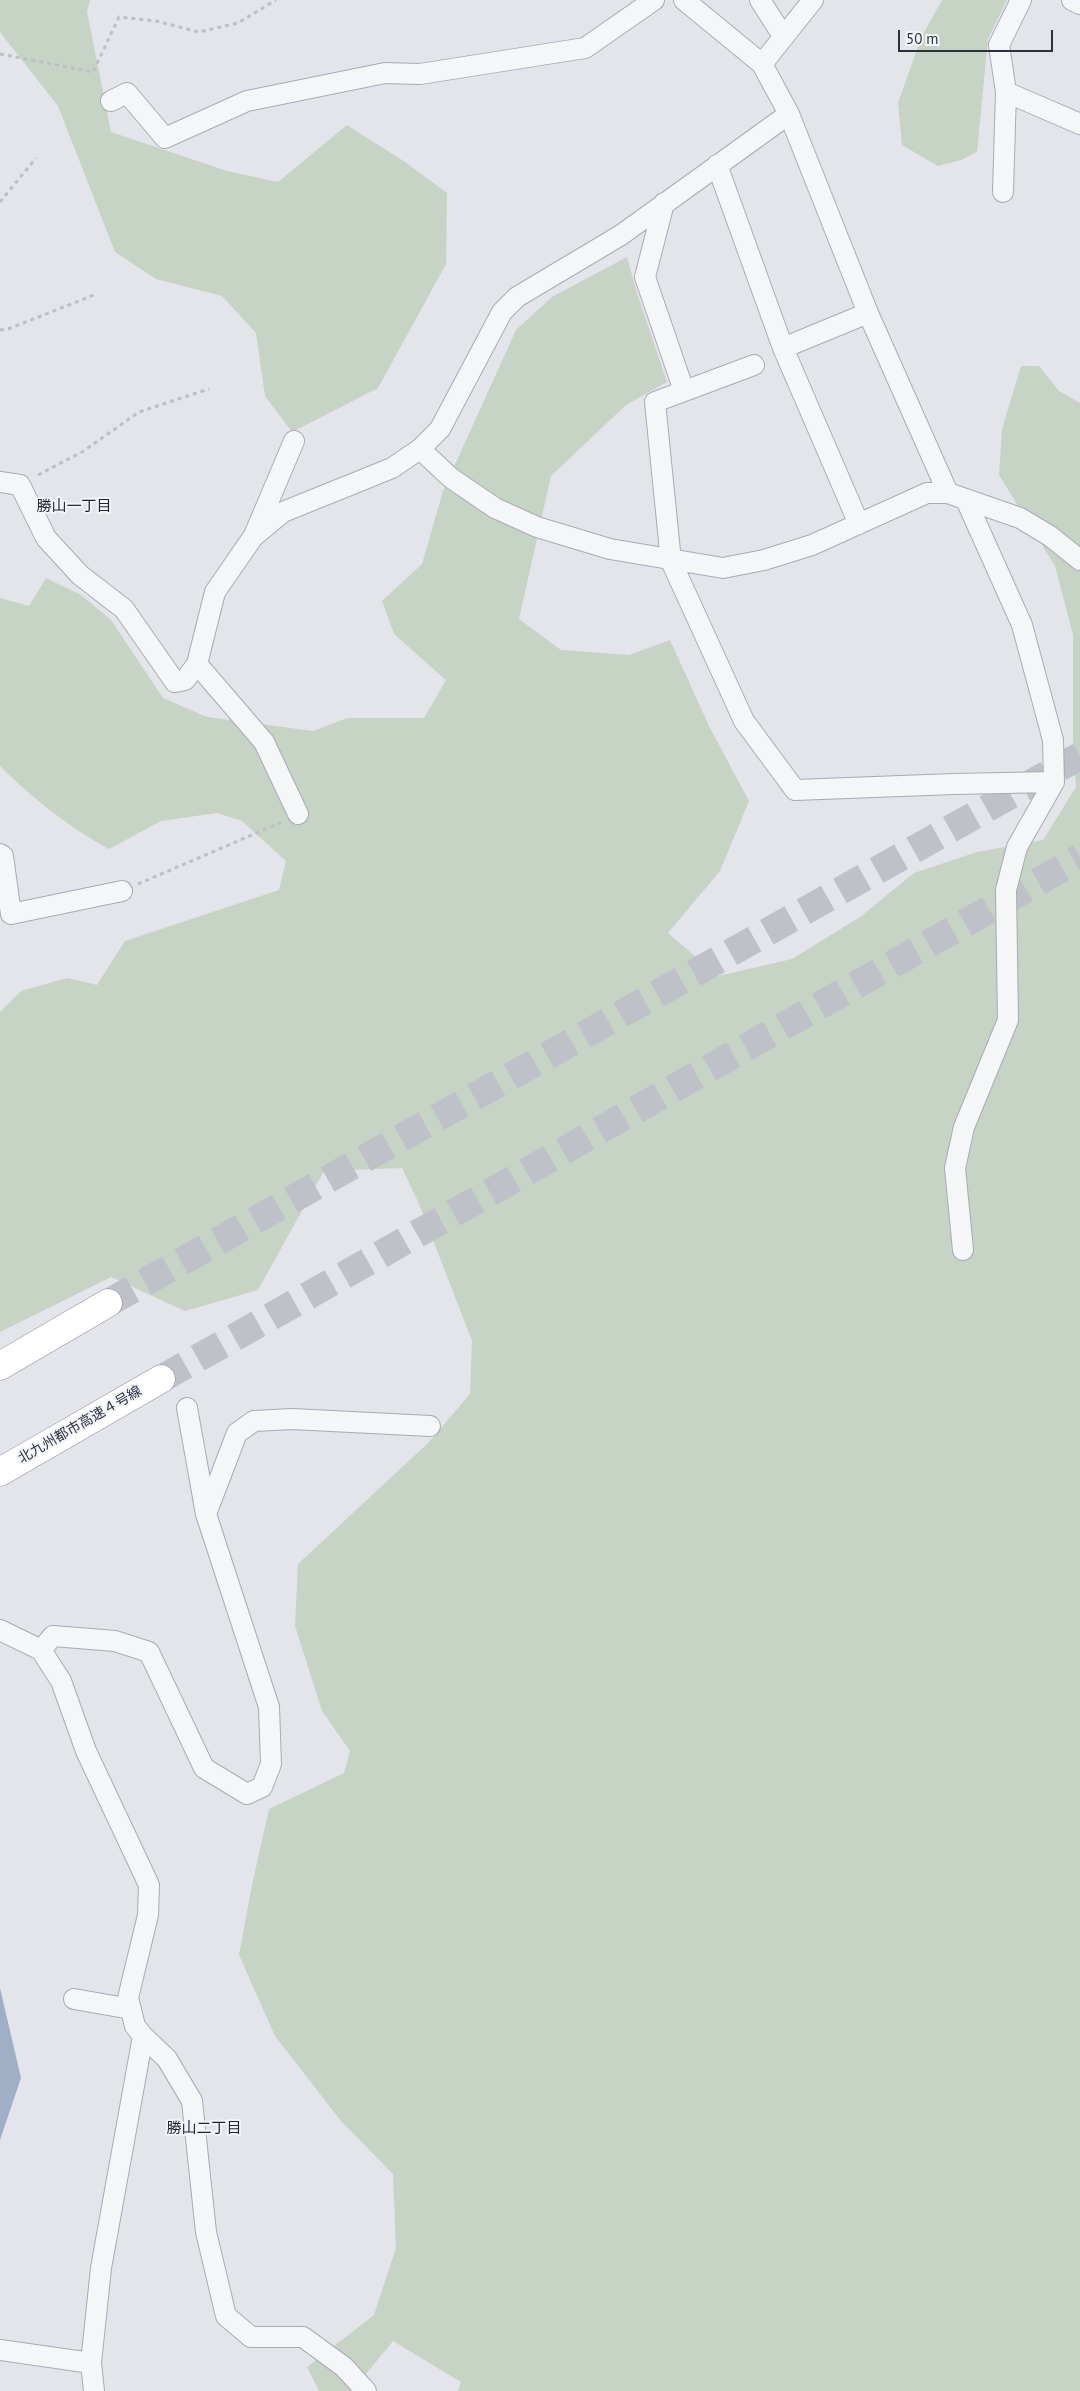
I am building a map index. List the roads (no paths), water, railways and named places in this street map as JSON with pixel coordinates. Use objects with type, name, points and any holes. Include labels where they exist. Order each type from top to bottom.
[{"type":"highway","points":[[0,1366],[108,1303]]},
{"type":"highway","name":"北九州都市高速４号線","points":[[0,1472],[161,1379]]},
{"type":"street","points":[[111,101],[127,93],[165,138],[248,101],[385,73],[420,74],[585,48],[654,0]]},
{"type":"street","points":[[684,0],[762,64],[789,114],[868,313],[948,493]]},
{"type":"street","points":[[760,0],[783,36]]},
{"type":"street","points":[[762,64],[814,0]]},
{"type":"street","points":[[1003,192],[1006,92],[999,45],[1021,0]]},
{"type":"street","points":[[1072,0],[1080,4]]},
{"type":"street","points":[[1006,92],[1080,124]]},
{"type":"street","points":[[253,537],[283,512],[392,468],[420,449],[440,429],[502,312],[518,297],[621,235],[789,114]]},
{"type":"street","points":[[717,165],[783,348],[859,524]]},
{"type":"street","points":[[664,204],[645,277],[684,391]]},
{"type":"street","points":[[783,348],[868,313]]},
{"type":"street","points":[[754,365],[655,402],[671,560],[744,720],[796,790],[1054,782]]},
{"type":"street","points":[[0,482],[20,485],[46,538],[80,575],[124,609],[175,682],[185,680],[197,664],[215,592],[253,537],[294,441]]},
{"type":"street","points":[[420,449],[452,478],[495,508],[537,527],[610,549],[671,560],[723,568],[764,560],[812,545],[928,492],[948,493],[1020,518],[1050,536],[1080,560]]},
{"type":"street","points":[[963,1250],[955,1168],[964,1127],[1008,1020],[1006,890],[1017,846],[1054,782],[1052,740],[1022,625],[966,500]]},
{"type":"street","points":[[197,664],[264,742],[298,814]]},
{"type":"street","points":[[0,854],[3,856],[11,914],[122,891]]},
{"type":"street","points":[[41,1650],[53,1636],[115,1641],[150,1652],[204,1768],[247,1794],[262,1787],[271,1764],[269,1707],[206,1514],[186,1408]]},
{"type":"street","points":[[206,1514],[236,1433],[254,1421],[292,1420],[430,1426]]},
{"type":"street","points":[[0,1630],[41,1650],[61,1681],[86,1751],[149,1885],[148,1915],[128,1998],[135,2026],[142,2036],[167,2059],[192,2101],[206,2232],[226,2316],[251,2337],[303,2337],[344,2367],[366,2391]]},
{"type":"street","points":[[74,1999],[130,2009]]},
{"type":"street","points":[[94,2391],[91,2363],[101,2268],[142,2036]]},
{"type":"street","points":[[0,2350],[91,2363]]},
{"type":"water","points":[[0,1988],[21,2078],[0,2140]]},
{"type":"tunnel","points":[[108,1303],[1080,756]]},
{"type":"tunnel","points":[[161,1379],[1080,858]]},
{"type":"district","name":"勝山一丁目","points":[[74,507]]},
{"type":"district","name":"勝山二丁目","points":[[204,2129]]}]
